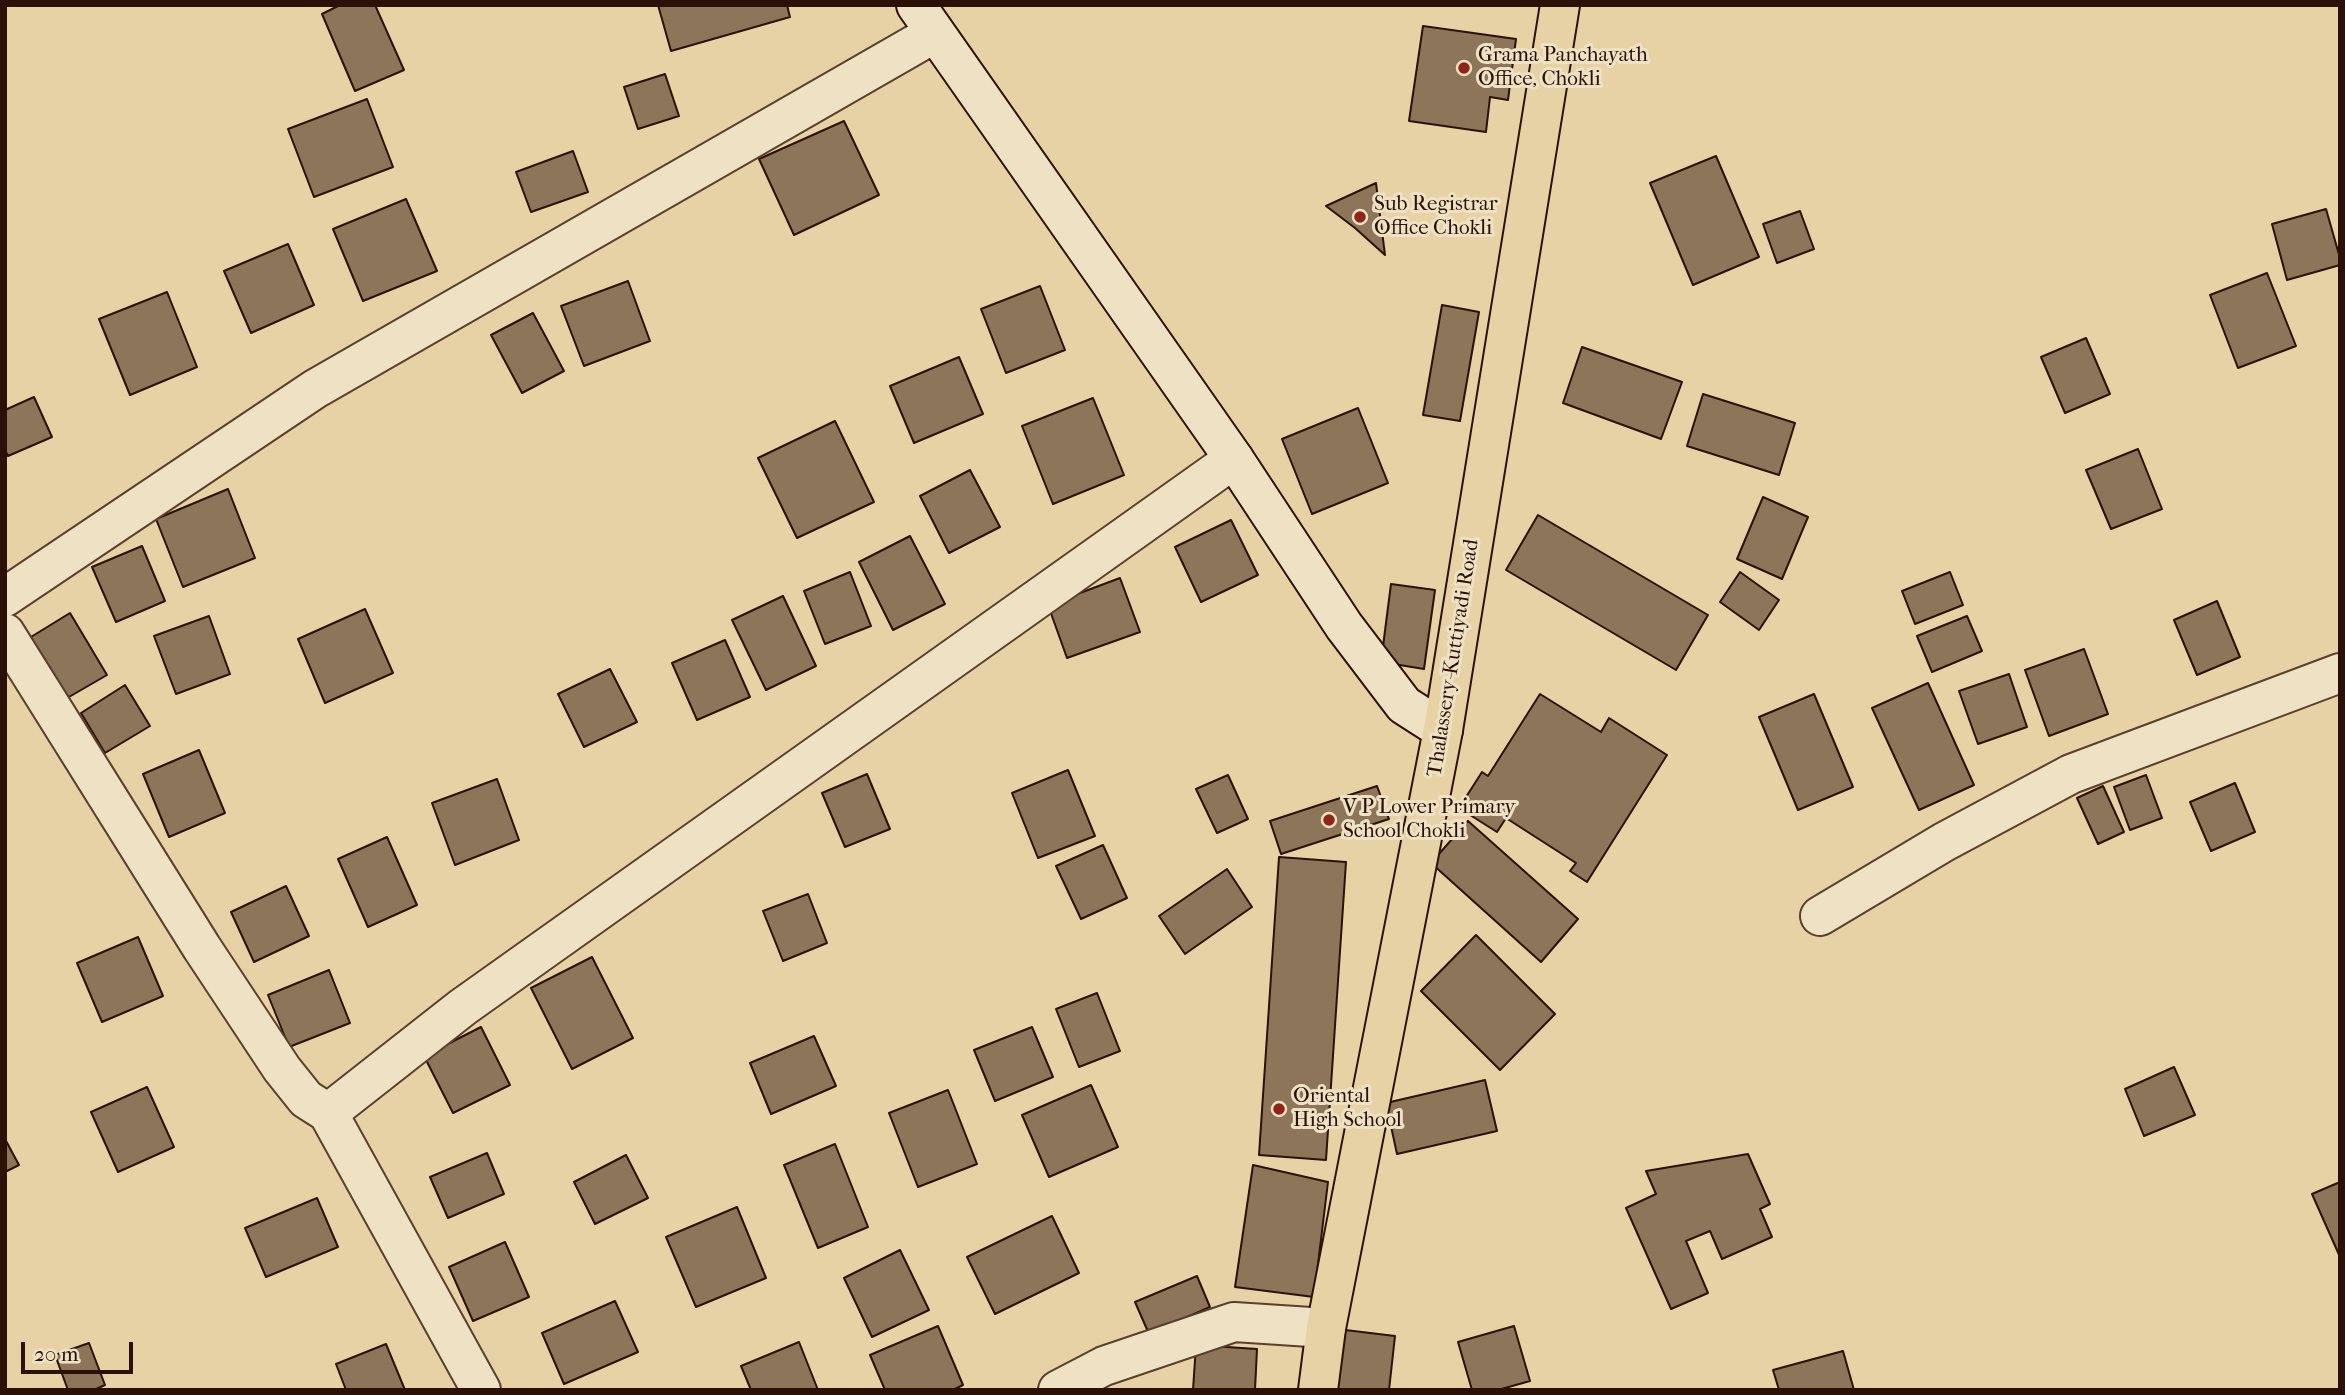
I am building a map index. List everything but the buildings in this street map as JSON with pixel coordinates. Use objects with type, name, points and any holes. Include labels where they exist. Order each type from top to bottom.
[{"type":"main road","name":"Thalassery-Kuttiyadi Road","points":[[1318,1390],[1326,1328],[1443,730],[1560,5]]},
{"type":"street","points":[[5,597],[315,389],[926,19],[1234,458],[1344,626],[1404,705],[1443,730]]},
{"type":"street","points":[[328,1113],[463,1007],[1234,458]]},
{"type":"street","points":[[5,633],[202,948],[282,1069],[306,1099],[328,1113],[481,1390]]},
{"type":"street","points":[[1820,916],[1944,842],[2071,774],[2340,673]]},
{"type":"street","points":[[1058,1390],[1104,1366],[1234,1321],[1326,1328]]},
{"type":"place","name":"Grama Panchayath Office, Chokli","points":[[1464,68]]},
{"type":"place","name":"Sub Registrar Office Chokli","points":[[1360,217]]},
{"type":"place","name":"V P Lower Primary School Chokli","points":[[1329,820]]},
{"type":"place","name":"Oriental High School","points":[[1279,1109]]}]
